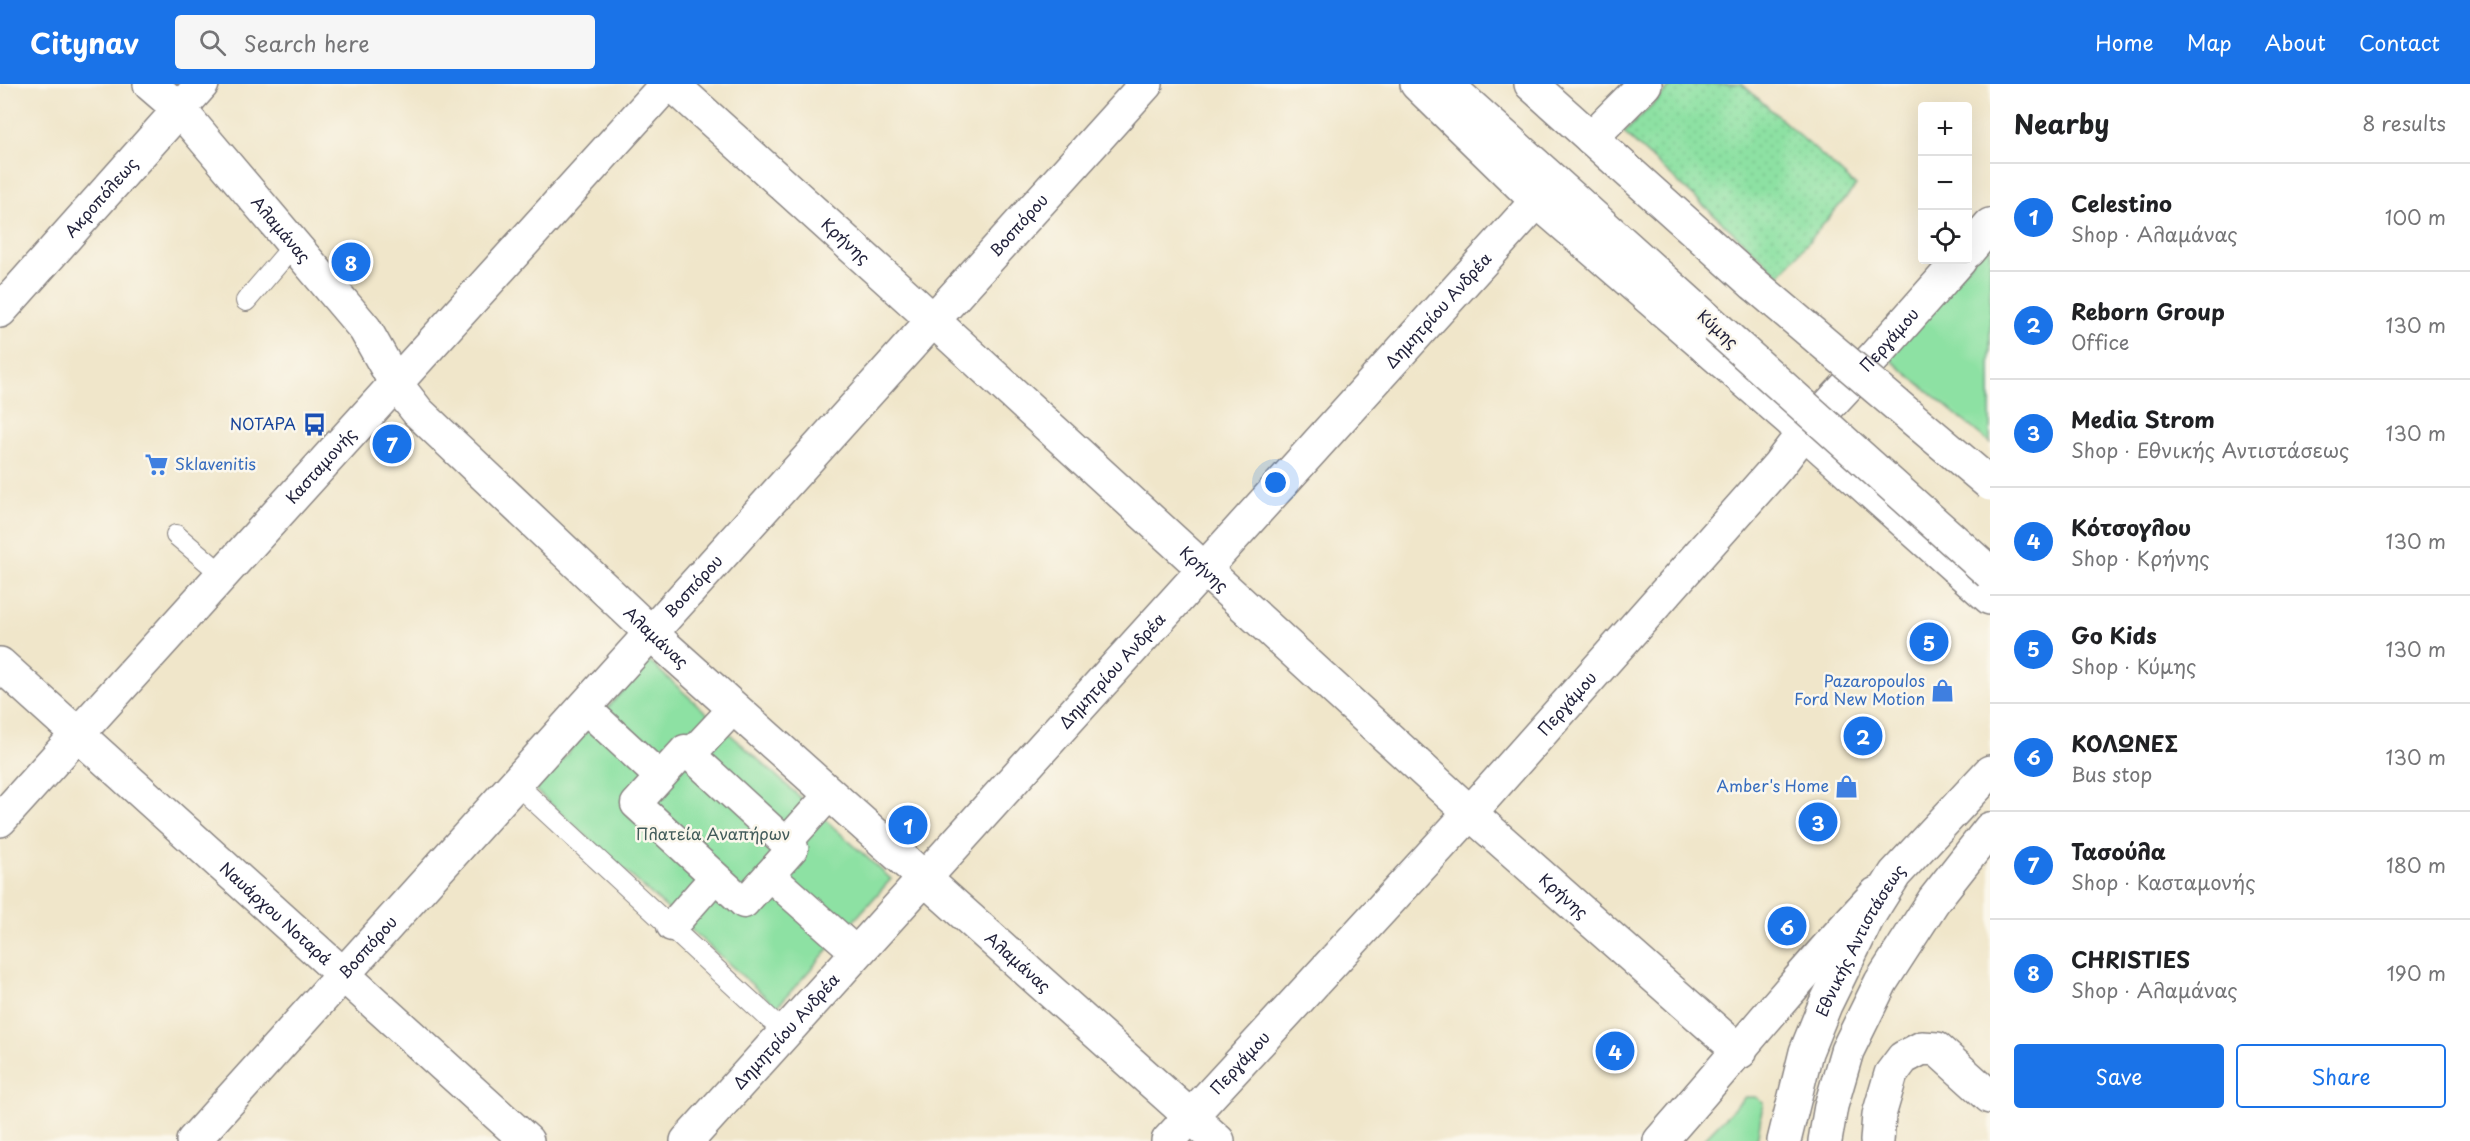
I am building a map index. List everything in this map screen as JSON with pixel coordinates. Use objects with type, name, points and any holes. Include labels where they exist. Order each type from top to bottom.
[{"type":"street","name":"Αλαμάνας","points":[[150,84],[179,109],[365,329],[396,384],[418,412],[734,708],[923,880],[1218,1141]]},
{"type":"street","name":"Ακροπόλεως","points":[[0,311],[202,84]]},
{"type":"street","name":"Κασταμονής","points":[[0,820],[667,84]]},
{"type":"street","name":"Κρήνης","points":[[672,84],[1470,813],[1740,1052]]},
{"type":"street","name":"Βοσπόρου","points":[[193,1141],[1146,84]]},
{"type":"street","name":"Κύμης","points":[[1417,84],[1538,201],[1990,598]]},
{"type":"street","name":"Κύμης","points":[[1446,84],[1990,573]]},
{"type":"street","points":[[1531,84],[1754,284],[1978,468],[1990,484]]},
{"type":"street","points":[[1591,138],[1645,84]]},
{"type":"street","name":"Δημητρίου Ανδρέα","points":[[687,1141],[1538,201]]},
{"type":"street","points":[[1972,246],[1990,225]]},
{"type":"street","name":"Περγάμου","points":[[1168,1141],[1470,813],[1779,466],[1803,432],[1864,368],[1956,264]]},
{"type":"street","points":[[1788,307],[1864,368]]},
{"type":"street","name":"Ναυάρχου Νοταρά","points":[[0,664],[527,1141]]},
{"type":"street","points":[[584,707],[660,777]]},
{"type":"street","points":[[690,755],[734,708]]},
{"type":"street","points":[[685,750],[793,848],[744,903],[636,804],[660,777],[685,750]]},
{"type":"street","name":"Εθνικής Αντιστάσεως","points":[[1784,1141],[1806,1052],[1825,1005],[1868,917],[1895,874],[1990,772]]},
{"type":"street","points":[[786,843],[830,794]]},
{"type":"street","points":[[1825,1141],[1831,1106],[1847,1051],[1881,982],[1934,900],[1990,829]]},
{"type":"street","points":[[769,874],[857,953]]},
{"type":"street","points":[[1660,1141],[1740,1052],[1820,953],[1895,874]]},
{"type":"street","points":[[672,926],[715,877]]},
{"type":"street","points":[[1877,1141],[1879,1115],[1891,1074],[1903,1058],[1922,1048],[1937,1049],[1990,1096]]},
{"type":"lane","points":[[246,301],[294,245]]},
{"type":"lane","points":[[176,535],[223,575]]},
{"type":"lane","points":[[515,783],[785,1033]]},
{"type":"green space","points":[[1673,84],[1742,84],[1856,186],[1780,275],[1624,133]]},
{"type":"green space","points":[[1990,241],[1990,443],[1887,357],[1972,264]]},
{"type":"green space","name":"Πλατεία Αναπήρων","points":[[649,661],[891,879],[777,1007],[535,790]]},
{"type":"green space","points":[[1745,1097],[1756,1097],[1763,1103],[1757,1141],[1702,1141]]},
{"type":"place","name":"CHRISTIES","points":[[351,262]]},
{"type":"place","name":"ΝΟΤΑΡΑ","points":[[314,424]]},
{"type":"place","name":"Τασούλα","points":[[392,444]]},
{"type":"place","name":"Sklavenitis","points":[[157,464]]},
{"type":"place","name":"Go Kids","points":[[1929,642]]},
{"type":"place","name":"Pazaropoulos Ford New Motion","points":[[1943,690]]},
{"type":"place","name":"Reborn Group","points":[[1863,736]]},
{"type":"place","name":"Amber's Home","points":[[1847,786]]},
{"type":"place","name":"Media Strom","points":[[1818,822]]},
{"type":"place","name":"Celestino","points":[[908,825]]},
{"type":"place","name":"ΚΟΛΩΝΕΣ","points":[[1787,926]]},
{"type":"place","name":"Κότσογλου","points":[[1615,1051]]}]
